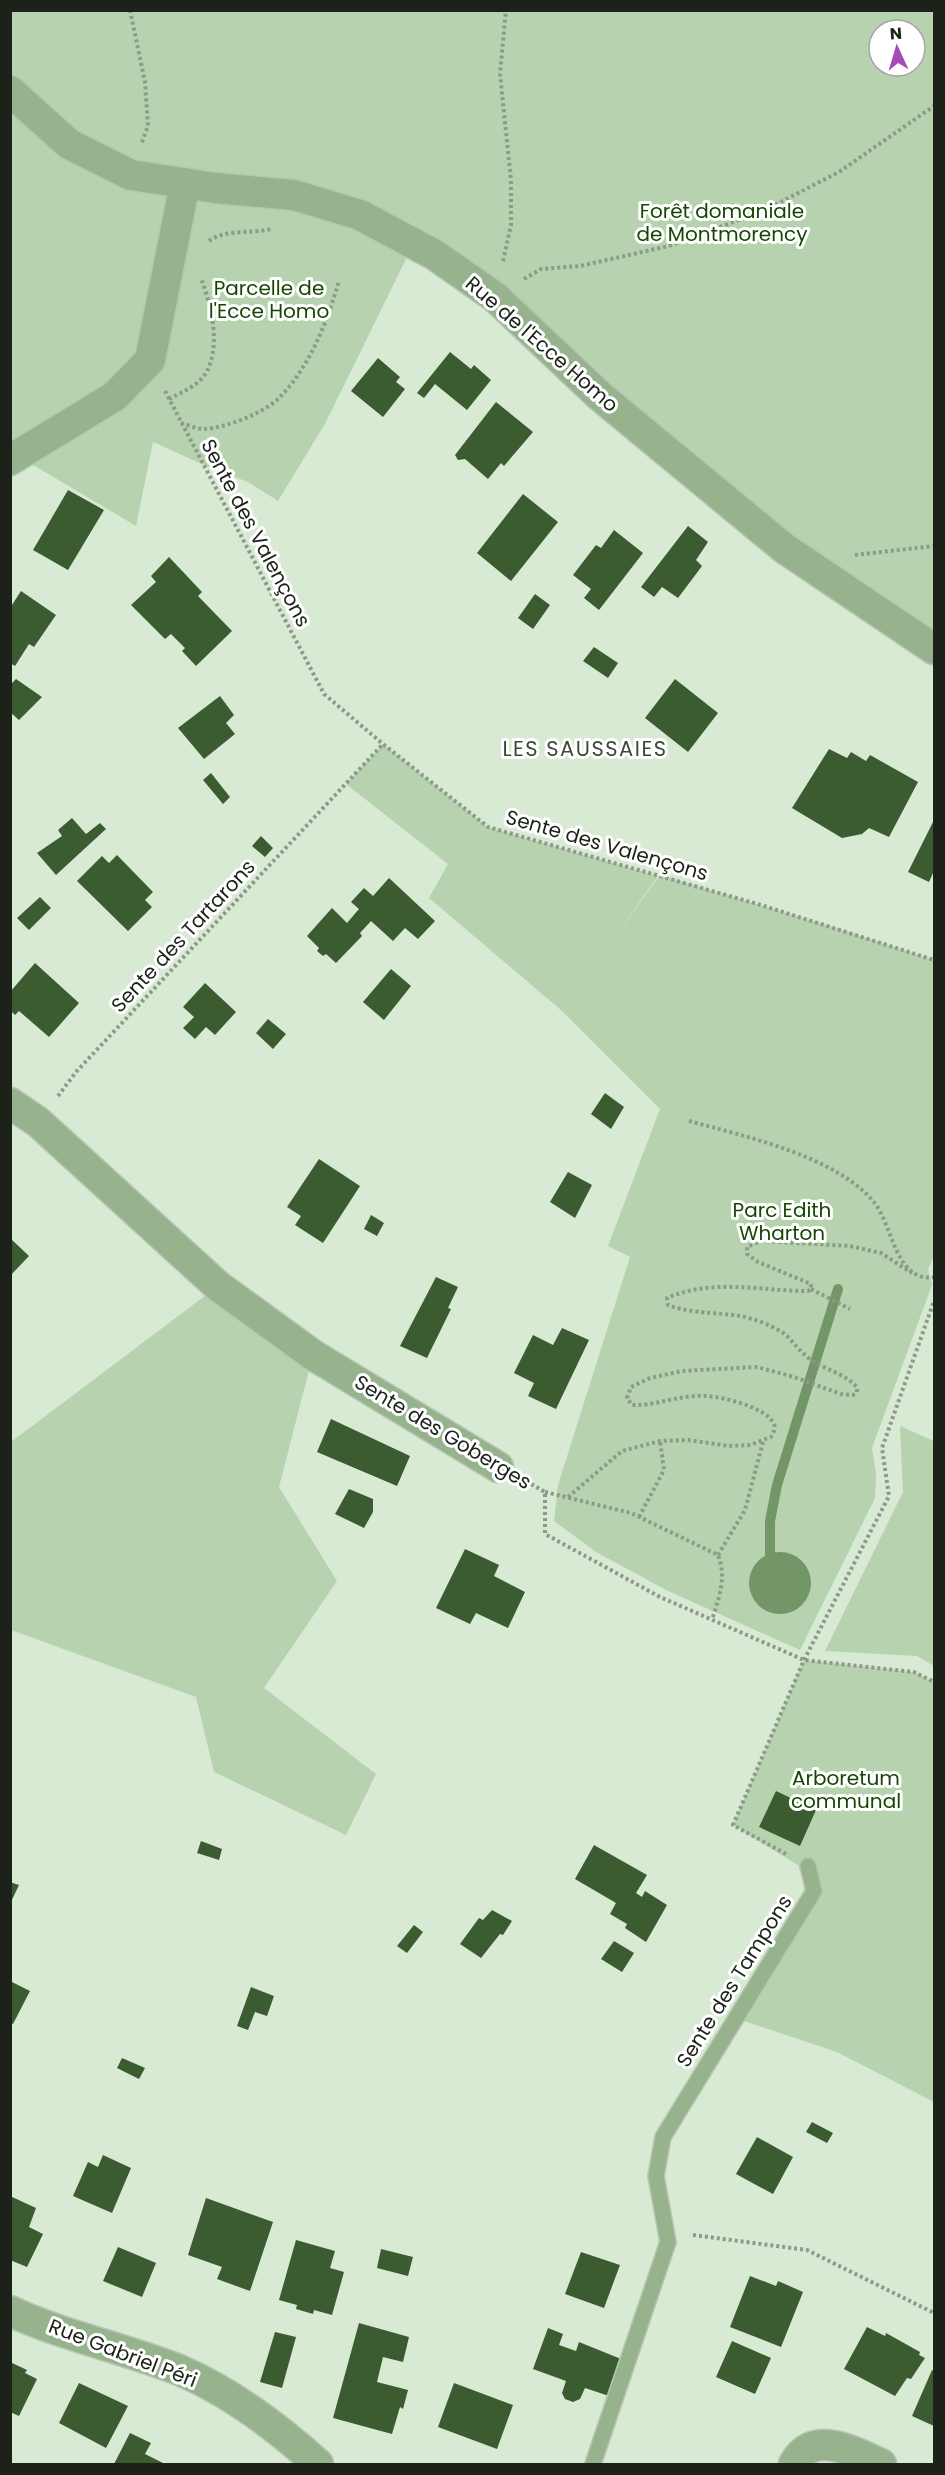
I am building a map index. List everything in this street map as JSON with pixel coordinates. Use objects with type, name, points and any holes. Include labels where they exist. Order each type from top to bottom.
[{"type":"street","name":"Rue de l'Ecce Homo","points":[[10,91],[69,144],[130,175],[294,195],[360,215],[435,255],[495,297],[600,396],[784,548],[934,649]]},
{"type":"street","points":[[10,460],[115,396],[150,360],[185,183]]},
{"type":"street","name":"Sente des Goberges","points":[[10,1103],[38,1122],[218,1286],[313,1355],[498,1467]]},
{"type":"street","name":"Rue Gabriel Péri","points":[[10,2311],[180,2371],[245,2405],[287,2436],[318,2464]]},
{"type":"street","points":[[794,2464],[800,2453],[813,2446],[832,2445],[881,2464]]},
{"type":"lane","name":"Sente des Tampons","points":[[593,2464],[668,2242],[656,2176],[663,2137],[814,1891],[808,1866]]},
{"type":"path","points":[[130,10],[146,82],[148,126],[130,175]]},
{"type":"path","points":[[495,297],[511,225],[511,180],[500,74],[506,10]]},
{"type":"path","points":[[495,297],[541,269],[580,266],[669,246],[763,211],[839,172],[934,106]]},
{"type":"path","points":[[205,244],[215,236],[278,227]]},
{"type":"path","points":[[169,399],[191,388],[207,373],[213,352],[213,329],[207,296],[200,275]]},
{"type":"path","points":[[180,423],[202,429],[240,421],[279,399],[299,373],[328,317],[339,281]]},
{"type":"path","name":"Sente des Valençons","points":[[150,360],[180,423],[324,694],[488,827],[761,904],[934,960]]},
{"type":"path","points":[[803,561],[934,546]]},
{"type":"path","name":"Sente des Tartarons","points":[[38,1122],[76,1072],[383,744]]},
{"type":"path","points":[[689,1120],[764,1141],[846,1177],[873,1201],[885,1221],[903,1262],[912,1273]]},
{"type":"path","points":[[811,1289],[811,1284],[758,1262],[747,1254],[747,1247],[761,1241],[850,1246],[880,1253],[912,1273],[925,1278],[934,1277]]},
{"type":"path","points":[[568,1497],[622,1451],[660,1441],[688,1440],[729,1446],[750,1445],[763,1442],[771,1437],[774,1424],[760,1412],[738,1402],[705,1396],[632,1406],[627,1398],[631,1388],[650,1378],[682,1371],[757,1367],[841,1394],[853,1395],[857,1392],[857,1387],[851,1380],[811,1360],[785,1335],[766,1324],[741,1316],[675,1308],[668,1305],[667,1298],[687,1291],[724,1285],[792,1291],[811,1289]]},
{"type":"path","points":[[811,1289],[850,1309]]},
{"type":"path","points":[[808,1866],[733,1825],[804,1660],[889,1496],[882,1448],[934,1301]]},
{"type":"path","points":[[639,1517],[664,1470],[660,1441]]},
{"type":"path","points":[[718,1555],[745,1510],[763,1442]]},
{"type":"path","name":"Sente des Goberges","points":[[498,1467],[545,1492],[545,1534],[660,1597],[804,1660],[914,1672],[934,1682]]},
{"type":"path","points":[[545,1492],[639,1517],[718,1555],[723,1568],[720,1597],[712,1620]]},
{"type":"path","points":[[668,2242],[678,2233],[807,2250],[934,2313]]},
{"type":"green space","name":"Forêt domaniale de Montmorency","points":[[10,11],[934,11],[934,649],[784,548],[495,297],[408,255],[326,422],[278,501],[248,482],[153,442],[136,526],[18,456],[11,460]]},
{"type":"green space","name":"Parc Edith Wharton","points":[[383,744],[488,827],[658,876],[612,941],[660,875],[934,960],[934,1256],[928,1269],[932,1285],[872,1448],[876,1475],[875,1498],[800,1650],[666,1590],[596,1552],[554,1521],[558,1485],[630,1257],[608,1246],[660,1109],[562,1011],[429,898],[448,864],[346,784]]},
{"type":"green space","points":[[218,1286],[313,1355],[279,1487],[337,1581],[264,1688],[376,1774],[346,1835],[214,1772],[196,1697],[11,1630],[11,1442]]},
{"type":"green space","points":[[900,1426],[934,1441],[934,1666],[917,1656],[825,1651],[903,1492]]},
{"type":"green space","name":"Arboretum communal","points":[[804,1660],[914,1672],[934,1682],[934,2102],[837,2052],[735,2018],[814,1890],[809,1872],[733,1825]]},
{"type":"shaded area","points":[[780,1552],[792,1554],[802,1561],[809,1571],[811,1583],[809,1595],[802,1605],[792,1612],[780,1614],[768,1612],[758,1605],[751,1595],[749,1583],[751,1571],[758,1561],[768,1554]]},
{"type":"building","points":[[450,352],[471,369],[474,365],[491,380],[467,410],[435,384],[424,398],[417,393]]},
{"type":"building","points":[[378,358],[400,377],[396,382],[405,389],[383,417],[351,391]]},
{"type":"building","points":[[496,402],[533,432],[504,466],[501,463],[488,479],[465,459],[458,460],[455,455]]},
{"type":"building","points":[[68,490],[104,510],[68,570],[33,550]]},
{"type":"building","points":[[523,494],[558,522],[511,581],[477,553]]},
{"type":"building","points":[[688,526],[708,542],[696,560],[702,566],[678,598],[662,587],[654,597],[641,587]]},
{"type":"building","points":[[614,530],[643,553],[599,610],[584,598],[591,589],[573,575],[596,545],[601,548]]},
{"type":"building","points":[[169,557],[202,592],[198,596],[232,631],[196,666],[182,651],[185,648],[171,634],[165,639],[131,605],[156,582],[151,576]]},
{"type":"building","points":[[21,591],[56,615],[34,647],[29,644],[15,666],[10,663],[10,608]]},
{"type":"building","points":[[535,594],[550,605],[533,629],[518,618]]},
{"type":"building","points":[[594,647],[618,663],[608,678],[583,661]]},
{"type":"building","points":[[16,679],[42,697],[19,720],[10,712],[10,685]]},
{"type":"building","points":[[675,679],[718,713],[688,752],[645,718]]},
{"type":"building","points":[[220,696],[234,715],[226,723],[235,734],[204,759],[178,728]]},
{"type":"building","points":[[829,749],[847,758],[851,752],[866,761],[870,755],[918,782],[889,837],[869,828],[862,834],[842,838],[792,808]]},
{"type":"building","points":[[211,773],[230,797],[223,804],[203,780]]},
{"type":"building","points":[[72,818],[86,834],[100,823],[106,829],[56,875],[37,853],[62,836],[58,830]]},
{"type":"building","points":[[934,820],[934,871],[929,882],[908,872]]},
{"type":"building","points":[[261,836],[273,848],[265,857],[252,846]]},
{"type":"building","points":[[117,855],[153,892],[145,900],[152,907],[128,931],[77,881],[102,856],[109,863]]},
{"type":"building","points":[[389,878],[435,921],[418,939],[405,928],[393,941],[371,921],[360,933],[362,936],[336,963],[326,954],[323,956],[317,951],[319,948],[307,936],[332,908],[347,923],[359,909],[351,902],[364,888],[373,896]]},
{"type":"building","points":[[40,897],[51,908],[29,930],[17,918]]},
{"type":"building","points":[[35,963],[79,1003],[49,1037],[19,1011],[15,1015],[10,1010],[10,992]]},
{"type":"building","points":[[391,969],[411,986],[384,1020],[363,1002]]},
{"type":"building","points":[[205,983],[236,1012],[215,1035],[206,1027],[195,1039],[183,1028],[194,1017],[183,1007]]},
{"type":"building","points":[[268,1019],[286,1034],[273,1049],[256,1033]]},
{"type":"building","points":[[605,1093],[624,1107],[611,1129],[591,1114]]},
{"type":"building","points":[[319,1159],[360,1186],[323,1243],[295,1225],[301,1216],[287,1207]]},
{"type":"building","points":[[568,1172],[592,1185],[575,1218],[550,1202]]},
{"type":"building","points":[[371,1215],[384,1223],[377,1236],[364,1229]]},
{"type":"building","points":[[10,1238],[29,1256],[10,1276]]},
{"type":"building","points":[[436,1277],[458,1287],[448,1308],[451,1309],[427,1358],[400,1346]]},
{"type":"building","points":[[562,1328],[589,1340],[556,1409],[528,1396],[534,1383],[514,1373],[533,1335],[553,1345]]},
{"type":"building","points":[[331,1419],[410,1456],[397,1486],[317,1452]]},
{"type":"building","points":[[349,1489],[373,1499],[373,1512],[364,1528],[335,1514]]},
{"type":"building","points":[[465,1549],[499,1565],[494,1576],[525,1592],[508,1628],[476,1613],[470,1624],[436,1608]]},
{"type":"building","points":[[776,1791],[816,1810],[800,1846],[759,1827]]},
{"type":"building","points":[[201,1841],[222,1849],[219,1860],[197,1853]]},
{"type":"building","points":[[594,1845],[647,1875],[636,1893],[642,1897],[645,1891],[667,1905],[646,1942],[625,1928],[627,1924],[610,1914],[616,1903],[575,1879]]},
{"type":"building","points":[[10,1882],[19,1885],[10,1904]]},
{"type":"building","points":[[492,1910],[512,1921],[503,1935],[500,1934],[481,1958],[460,1944],[479,1918],[483,1920]]},
{"type":"building","points":[[414,1925],[423,1932],[407,1953],[397,1946]]},
{"type":"building","points":[[614,1941],[634,1953],[622,1972],[601,1959]]},
{"type":"building","points":[[10,1981],[30,1991],[13,2024],[10,2023]]},
{"type":"building","points":[[251,1987],[274,1996],[267,2016],[255,2012],[248,2030],[237,2026]]},
{"type":"building","points":[[122,2058],[145,2068],[139,2079],[117,2068]]},
{"type":"building","points":[[812,2122],[833,2133],[827,2143],[806,2132]]},
{"type":"building","points":[[757,2137],[793,2157],[773,2194],[736,2174]]},
{"type":"building","points":[[103,2155],[131,2168],[112,2213],[73,2196],[88,2162],[98,2167]]},
{"type":"building","points":[[10,2196],[36,2208],[29,2227],[43,2234],[27,2267],[10,2260]]},
{"type":"building","points":[[206,2198],[273,2222],[250,2291],[217,2279],[222,2267],[188,2255]]},
{"type":"building","points":[[296,2240],[335,2251],[330,2268],[344,2272],[332,2315],[314,2310],[313,2314],[296,2309],[297,2305],[279,2300]]},
{"type":"building","points":[[118,2247],[156,2263],[142,2297],[103,2281]]},
{"type":"building","points":[[381,2249],[413,2257],[408,2276],[377,2268]]},
{"type":"building","points":[[581,2252],[620,2265],[604,2308],[565,2294]]},
{"type":"building","points":[[750,2276],[776,2286],[778,2281],[803,2292],[781,2347],[730,2327]]},
{"type":"building","points":[[359,2323],[409,2337],[403,2362],[383,2357],[377,2382],[408,2390],[392,2434],[333,2418]]},
{"type":"building","points":[[867,2327],[885,2336],[886,2333],[920,2352],[919,2355],[925,2358],[911,2379],[907,2378],[895,2396],[844,2369]]},
{"type":"building","points":[[548,2328],[563,2334],[559,2345],[576,2351],[579,2342],[621,2359],[609,2396],[585,2388],[580,2399],[573,2402],[565,2399],[562,2393],[566,2381],[533,2369]]},
{"type":"building","points":[[275,2332],[296,2337],[282,2388],[260,2382]]},
{"type":"building","points":[[732,2341],[771,2358],[755,2394],[716,2377]]},
{"type":"building","points":[[10,2362],[27,2370],[25,2373],[37,2379],[19,2416],[10,2412]]},
{"type":"building","points":[[932,2370],[934,2371],[934,2426],[912,2416]]},
{"type":"building","points":[[79,2383],[128,2406],[106,2448],[59,2423]]},
{"type":"building","points":[[454,2383],[513,2405],[497,2449],[438,2427]]},
{"type":"building","points":[[130,2433],[151,2443],[145,2454],[165,2464],[114,2464]]},
{"type":"waterway","points":[[770,1554],[770,1521],[777,1485],[838,1289]]},
{"type":"district","name":"LES SAUSSAIES","points":[[585,748]]},
{"type":"park label","name":"Parcelle de l'Ecce Homo","points":[[269,300]]}]
